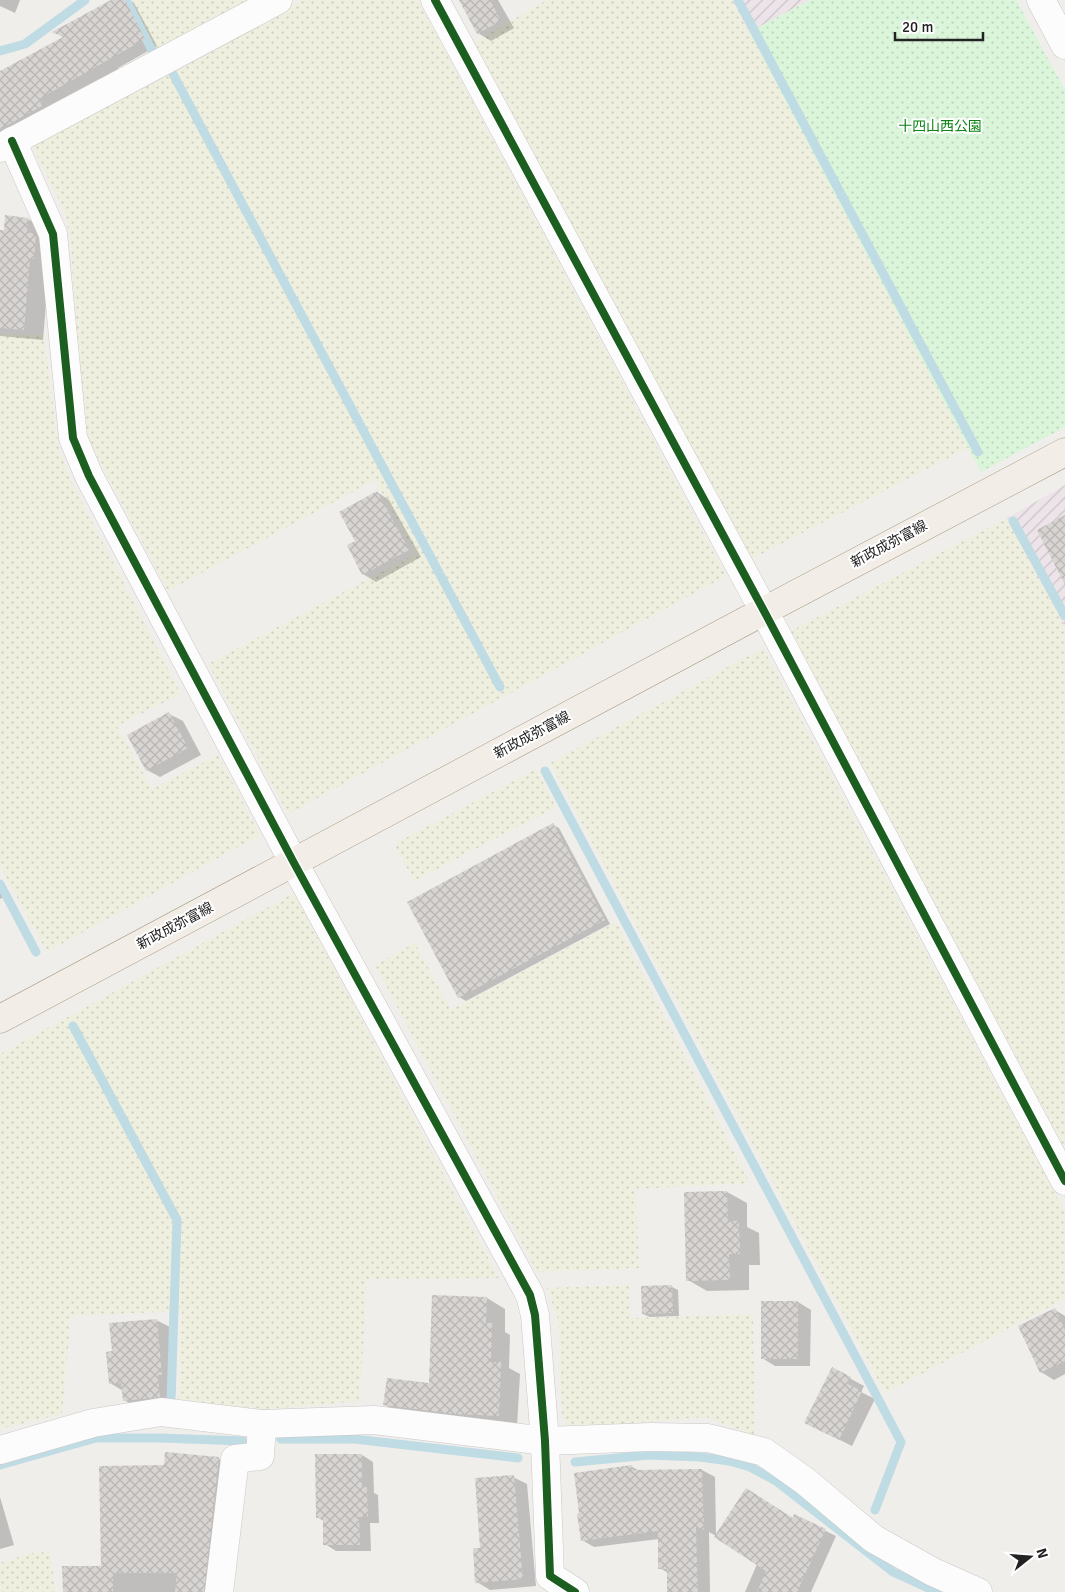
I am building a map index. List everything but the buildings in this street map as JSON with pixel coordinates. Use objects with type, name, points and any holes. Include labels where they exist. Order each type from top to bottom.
[{"type":"main road","name":"新政成弥富線","points":[[0,1019],[1065,452]]},
{"type":"street","points":[[278,0],[6,144],[53,234],[74,438],[89,476],[294,863],[530,1295],[535,1314],[545,1441],[550,1576],[576,1592]]},
{"type":"street","points":[[435,0],[764,611],[1065,1181]]},
{"type":"street","points":[[1041,0],[1065,45]]},
{"type":"street","points":[[0,1450],[93,1423],[161,1412],[262,1424],[374,1420],[545,1441],[652,1437],[708,1438],[764,1452],[805,1481],[874,1539],[933,1572],[978,1592]]},
{"type":"street","points":[[219,1592],[235,1459],[260,1456],[262,1424]]},
{"type":"shaded area","points":[[732,0],[810,0],[749,32]]},
{"type":"shaded area","points":[[1065,485],[1065,627],[1007,518]]},
{"type":"green space","points":[[132,0],[258,0],[157,54]]},
{"type":"green space","points":[[303,0],[418,0],[726,576],[288,814],[208,664],[415,554],[375,480],[168,591],[91,445],[80,410],[71,243],[64,210],[34,150],[38,137]]},
{"type":"green space","points":[[547,0],[732,0],[968,448],[752,559],[474,42]]},
{"type":"green space","name":"十四山西公園","points":[[810,0],[1016,0],[1065,90],[1065,427],[981,472],[749,32]]},
{"type":"green space","points":[[0,334],[44,335],[59,449],[73,485],[181,694],[117,726],[152,789],[218,755],[260,835],[47,952],[0,866]]},
{"type":"green space","points":[[1007,518],[1065,627],[1065,1149],[791,631]]},
{"type":"green space","points":[[763,648],[1065,1212],[1065,1299],[885,1393],[550,763]]},
{"type":"green space","points":[[536,769],[556,807],[414,881],[394,844]]},
{"type":"green space","points":[[294,893],[499,1278],[367,1279],[360,1401],[268,1409],[178,1402],[182,1311],[71,1316],[62,1414],[0,1429],[0,1054]]},
{"type":"green space","points":[[616,922],[750,1183],[636,1189],[639,1268],[537,1272],[375,965],[415,943],[451,1010]]},
{"type":"green space","points":[[629,1285],[630,1318],[753,1314],[755,1436],[706,1417],[574,1428],[562,1418],[558,1319],[547,1288]]},
{"type":"green space","points":[[50,1552],[56,1592],[0,1592],[0,1563],[31,1553]]},
{"type":"waterway","points":[[0,51],[25,44],[85,0]]},
{"type":"waterway","points":[[126,0],[155,56]]},
{"type":"waterway","points":[[738,0],[978,452]]},
{"type":"waterway","points":[[173,74],[500,687]]},
{"type":"waterway","points":[[1013,521],[1065,616]]},
{"type":"waterway","points":[[545,771],[901,1442],[875,1510]]},
{"type":"waterway","points":[[0,884],[36,952]]},
{"type":"waterway","points":[[73,1026],[177,1220],[171,1401]]},
{"type":"waterway","points":[[0,1465],[96,1438],[243,1441]]},
{"type":"waterway","points":[[281,1439],[354,1439],[518,1458]]},
{"type":"waterway","points":[[575,1462],[649,1455],[700,1457],[729,1461],[750,1467],[776,1481],[893,1572],[937,1592]]},
{"type":"cycle path","points":[[435,0],[764,611],[1065,1181]]},
{"type":"cycle path","points":[[12,141],[53,234],[73,438],[89,476],[294,863],[530,1295],[535,1315],[545,1441],[550,1576],[575,1592]]}]
